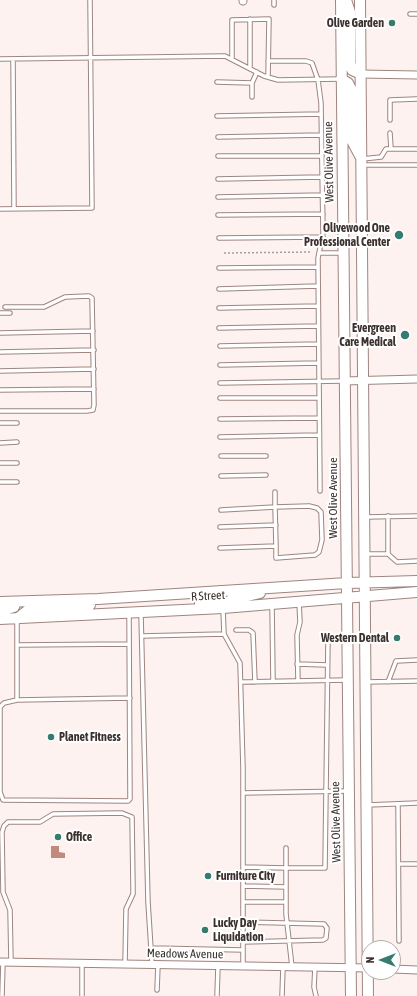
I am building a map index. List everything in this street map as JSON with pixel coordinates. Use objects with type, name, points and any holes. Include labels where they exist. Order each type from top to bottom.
[{"type":"main road","name":"West Olive Avenue","points":[[341,0],[351,996]]},
{"type":"main road","points":[[346,0],[350,12],[350,63],[352,70],[361,74]]},
{"type":"main road","points":[[360,0],[368,940]]},
{"type":"main road","points":[[341,79],[348,83],[351,89],[352,141],[361,162]]},
{"type":"main road","name":"R Street","points":[[0,602],[98,599],[347,583],[417,581]]},
{"type":"main road","points":[[223,608],[230,600],[259,594],[267,589]]},
{"type":"main road","points":[[146,612],[161,606],[213,602],[218,599],[220,591]]},
{"type":"main road","name":"R Street","points":[[0,619],[223,608],[417,592]]},
{"type":"main road","points":[[17,619],[22,614],[33,610],[90,605],[98,599]]},
{"type":"main road","points":[[0,611],[14,607],[16,602]]},
{"type":"main road","points":[[368,980],[368,996]]},
{"type":"street","points":[[361,74],[417,75]]},
{"type":"street","points":[[344,381],[417,379]]},
{"type":"street","name":"Meadows Avenue","points":[[2,962],[361,968]]},
{"type":"street","points":[[401,969],[417,970]]},
{"type":"lane","points":[[0,209],[92,208],[90,0]]},
{"type":"lane","points":[[274,0],[274,5]]},
{"type":"lane","points":[[410,14],[417,14]]},
{"type":"lane","points":[[250,19],[250,69]]},
{"type":"lane","points":[[232,59],[232,20],[269,19],[268,78]]},
{"type":"lane","points":[[0,59],[225,56],[268,78],[284,80],[341,79]]},
{"type":"lane","points":[[13,59],[14,209]]},
{"type":"lane","points":[[268,61],[306,61],[312,63],[318,80],[321,114],[323,214],[322,237],[318,266],[320,491]]},
{"type":"lane","points":[[252,97],[252,83],[257,72]]},
{"type":"lane","points":[[217,82],[252,83]]},
{"type":"lane","points":[[390,120],[390,100],[417,99]]},
{"type":"lane","points":[[217,116],[321,114]]},
{"type":"lane","points":[[390,133],[390,149]]},
{"type":"lane","points":[[218,137],[321,135]]},
{"type":"lane","points":[[361,162],[381,156],[386,149],[417,149]]},
{"type":"lane","points":[[218,156],[322,156]]},
{"type":"lane","points":[[361,162],[417,165]]},
{"type":"lane","points":[[218,179],[322,177]]},
{"type":"lane","points":[[218,197],[322,195]]},
{"type":"lane","points":[[218,215],[323,214]]},
{"type":"lane","points":[[219,238],[322,237]]},
{"type":"lane","points":[[319,253],[343,253]]},
{"type":"lane","points":[[219,268],[318,266]]},
{"type":"lane","points":[[219,289],[318,286]]},
{"type":"lane","points":[[0,411],[91,411],[94,408],[92,298],[89,296],[65,297],[44,307],[5,307]]},
{"type":"lane","points":[[219,308],[318,306]]},
{"type":"lane","points":[[0,313],[10,313]]},
{"type":"lane","points":[[219,328],[318,326]]},
{"type":"lane","points":[[0,333],[93,332]]},
{"type":"lane","points":[[220,346],[318,344]]},
{"type":"lane","points":[[0,352],[94,350]]},
{"type":"lane","points":[[220,364],[318,363]]},
{"type":"lane","points":[[0,370],[94,369]]},
{"type":"lane","points":[[220,383],[344,381]]},
{"type":"lane","points":[[0,390],[94,389]]},
{"type":"lane","points":[[220,398],[319,398]]},
{"type":"lane","points":[[220,419],[319,418]]},
{"type":"lane","points":[[0,423],[17,423]]},
{"type":"lane","points":[[220,437],[319,435]]},
{"type":"lane","points":[[0,443],[17,442]]},
{"type":"lane","points":[[220,456],[266,456]]},
{"type":"lane","points":[[0,463],[17,463]]},
{"type":"lane","points":[[221,476],[266,475]]},
{"type":"lane","points":[[0,482],[17,482]]},
{"type":"lane","points":[[221,510],[275,507],[318,508],[321,512],[322,540],[319,552],[315,555],[276,558],[276,525],[275,507],[275,492]]},
{"type":"lane","points":[[388,516],[388,554]]},
{"type":"lane","points":[[365,517],[417,516]]},
{"type":"lane","points":[[220,527],[276,525]]},
{"type":"lane","points":[[220,548],[276,546]]},
{"type":"lane","points":[[365,554],[388,554],[397,562],[417,561]]},
{"type":"lane","points":[[298,681],[297,635],[300,622],[299,601]]},
{"type":"lane","points":[[272,604],[273,681]]},
{"type":"lane","points":[[223,608],[224,634],[240,663],[243,792],[243,966]]},
{"type":"lane","points":[[146,612],[142,636],[148,902],[157,990]]},
{"type":"lane","points":[[129,613],[130,644],[130,698],[130,799],[128,801],[3,800],[0,792],[0,707],[4,703],[17,700],[130,698]]},
{"type":"lane","points":[[17,619],[17,700]]},
{"type":"lane","points":[[236,630],[249,630],[253,633],[255,639],[256,682]]},
{"type":"lane","points":[[142,636],[224,634]]},
{"type":"lane","points":[[243,867],[325,868],[326,680],[328,640],[348,639]]},
{"type":"lane","points":[[17,645],[130,644]]},
{"type":"lane","points":[[388,682],[396,661],[417,660]]},
{"type":"lane","points":[[297,664],[327,665]]},
{"type":"lane","points":[[241,682],[348,680]]},
{"type":"lane","points":[[366,682],[417,681]]},
{"type":"lane","points":[[243,792],[349,791]]},
{"type":"lane","points":[[367,805],[417,803]]},
{"type":"lane","points":[[398,804],[399,940]]},
{"type":"lane","points":[[11,962],[10,910],[3,892],[2,832],[4,826],[8,822],[40,822],[53,814],[122,813],[132,817],[133,887],[126,909],[125,964]]},
{"type":"lane","points":[[286,848],[286,902],[292,967]]},
{"type":"lane","points":[[399,864],[417,864]]},
{"type":"lane","points":[[243,886],[286,887]]},
{"type":"lane","points":[[243,902],[286,902]]},
{"type":"lane","points":[[243,922],[324,924],[327,928],[326,938],[322,940],[243,942]]},
{"type":"lane","points":[[152,948],[243,950]]},
{"type":"lane","points":[[2,962],[2,996]]},
{"type":"lane","points":[[82,963],[82,996]]},
{"type":"lane","points":[[217,996],[218,966]]},
{"type":"lane","points":[[282,967],[282,996]]},
{"type":"lane","points":[[314,967],[314,988],[316,996]]},
{"type":"path","points":[[224,253],[312,252]]},
{"type":"shaded area","points":[[51,846],[59,846],[59,852],[65,853],[65,858],[51,858]]},
{"type":"place","name":"Olive Garden","points":[[392,23]]},
{"type":"place","name":"Olivewood One Professional Center","points":[[399,235]]},
{"type":"place","name":"Evergreen Care Medical","points":[[405,335]]},
{"type":"place","name":"Western Dental","points":[[397,638]]},
{"type":"place","name":"Planet Fitness","points":[[51,737]]},
{"type":"place","name":"Office","points":[[58,837]]},
{"type":"place","name":"Furniture City","points":[[208,876]]},
{"type":"place","name":"Lucky Day Liquidation","points":[[205,930]]}]
